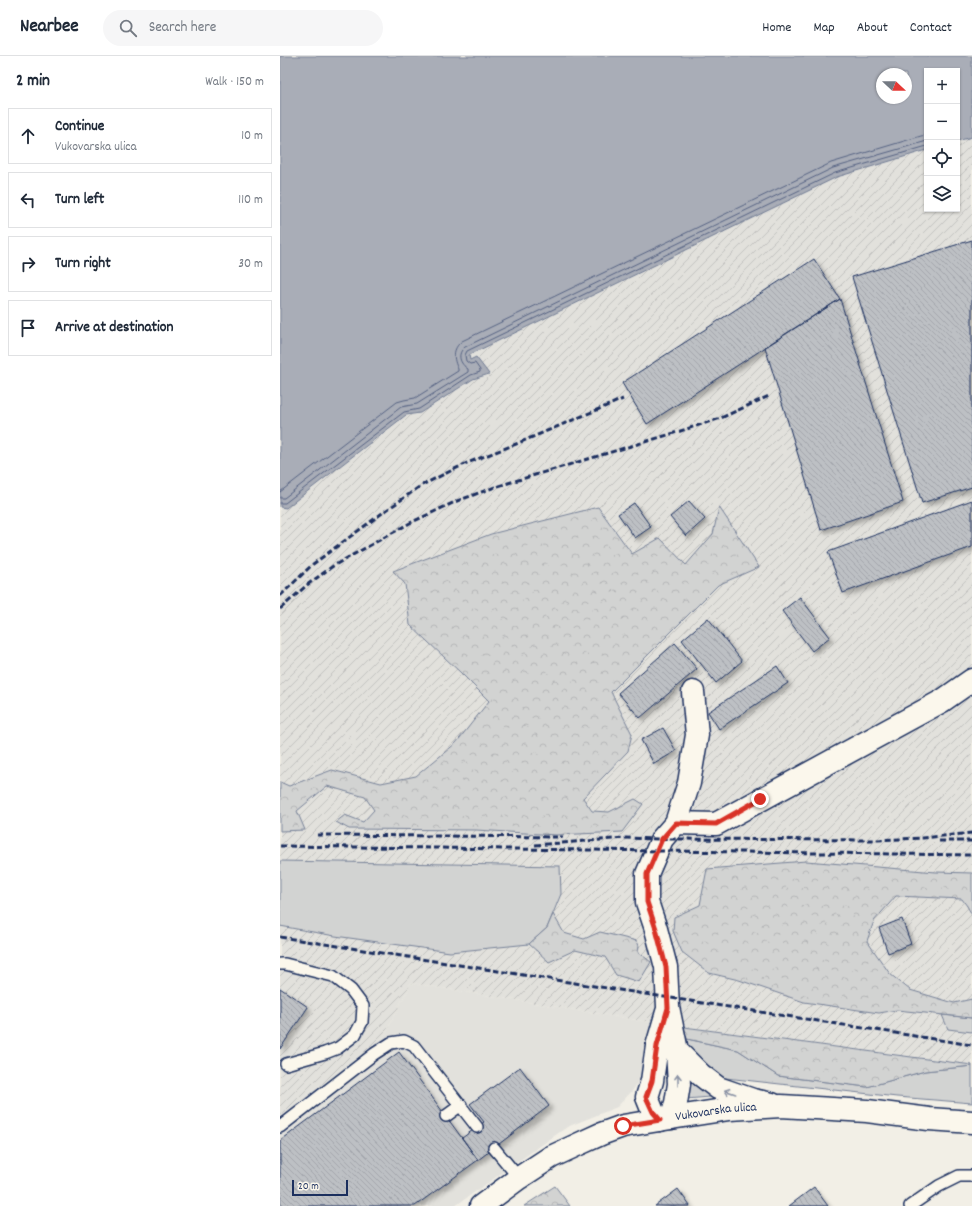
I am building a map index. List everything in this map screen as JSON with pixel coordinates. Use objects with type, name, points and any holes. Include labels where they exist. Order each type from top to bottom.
[{"type":"street","points":[[676,823],[716,824],[942,701],[972,680]]},
{"type":"street","points":[[668,1008],[657,1046],[652,1081],[646,1097],[653,1112],[665,1119],[676,1103],[679,1084],[676,1051],[668,1008],[666,967],[647,902],[647,874],[662,839],[676,823],[689,783],[696,735],[693,692]]},
{"type":"street","points":[[676,1051],[701,1076],[718,1088],[753,1100],[781,1106]]},
{"type":"street","name":"Vukovarska ulica","points":[[481,1206],[551,1157],[601,1134],[623,1126],[729,1109],[781,1106],[867,1111],[929,1119],[972,1122]]},
{"type":"lane","points":[[280,964],[286,964],[333,976],[351,990],[363,1006],[362,1022],[355,1035],[338,1048],[286,1064]]},
{"type":"lane","points":[[280,1127],[374,1054],[391,1043],[404,1042],[414,1046],[477,1127]]},
{"type":"lane","points":[[446,1116],[461,1106]]},
{"type":"lane","points":[[494,1148],[519,1178]]},
{"type":"lane","points":[[910,1206],[939,1186],[959,1176],[972,1176]]},
{"type":"shaded area","points":[[972,137],[972,1065],[655,1023],[411,983],[383,1038],[280,1116],[280,507],[286,508],[406,415],[420,413],[473,379],[488,374],[470,360],[469,355],[837,177],[924,151],[924,212],[960,212],[960,140]]},
{"type":"shaded area","points":[[411,983],[655,1023],[641,1077],[633,1090],[617,1107],[567,1127],[455,1206],[280,1206],[280,1116],[383,1038]]},
{"type":"green space","points":[[598,507],[632,554],[660,538],[686,565],[713,534],[719,507],[759,567],[718,585],[611,692],[632,734],[628,751],[583,798],[592,811],[609,812],[635,799],[643,804],[622,832],[556,835],[476,830],[349,829],[336,822],[345,815],[363,822],[374,810],[365,797],[327,786],[297,811],[305,830],[280,831],[280,782],[289,786],[332,770],[381,783],[416,776],[456,743],[489,701],[410,625],[405,584],[393,571],[491,534]]},
{"type":"green space","points":[[280,861],[560,866],[561,894],[547,928],[529,944],[450,952],[335,936],[280,926]]},
{"type":"green space","points":[[806,861],[936,872],[972,873],[972,915],[962,899],[896,896],[874,921],[867,941],[890,974],[910,990],[954,1003],[972,999],[972,1018],[897,1010],[879,1013],[804,1002],[739,980],[709,973],[682,952],[673,931],[674,917],[700,905],[707,869]]},
{"type":"green space","points":[[553,914],[564,933],[584,939],[600,932],[637,941],[639,946],[638,952],[651,962],[639,982],[616,975],[605,957],[575,950],[549,962],[529,944],[547,928]]},
{"type":"green space","points":[[942,1015],[972,1018],[972,1032],[948,1029]]},
{"type":"green space","points":[[684,1027],[972,1066],[925,1071],[867,1087],[778,1076],[738,1050],[687,1039]]},
{"type":"green space","points":[[687,1039],[738,1050],[778,1076],[867,1087],[925,1071],[972,1066],[972,1103],[897,1097],[726,1078],[706,1071],[689,1053]]},
{"type":"green space","points":[[687,1081],[709,1091],[710,1097],[686,1099]]},
{"type":"green space","points":[[555,1186],[570,1206],[524,1206]]},
{"type":"water","points":[[280,56],[972,56],[972,137],[960,140],[960,68],[924,68],[924,151],[837,177],[469,355],[470,360],[476,357],[489,374],[473,379],[420,413],[406,415],[286,508],[280,507]]},
{"type":"building","points":[[972,240],[972,487],[922,503],[852,277]]},
{"type":"building","points":[[814,259],[840,299],[647,424],[622,383]]},
{"type":"building","points":[[840,299],[903,502],[821,530],[765,347]]},
{"type":"building","points":[[972,500],[972,547],[843,593],[828,552]]},
{"type":"building","points":[[689,501],[705,519],[686,536],[670,517]]},
{"type":"building","points":[[634,503],[651,527],[635,538],[618,514]]},
{"type":"building","points":[[800,597],[830,637],[812,651],[782,611]]},
{"type":"building","points":[[708,618],[742,661],[716,683],[682,640]]},
{"type":"building","points":[[675,643],[697,669],[640,718],[618,693]]},
{"type":"building","points":[[777,666],[788,683],[719,729],[708,712]]},
{"type":"building","points":[[663,728],[676,751],[654,764],[641,740]]},
{"type":"building","points":[[902,919],[911,944],[888,953],[879,928]]},
{"type":"building","points":[[280,988],[308,1007],[280,1049]]},
{"type":"building","points":[[399,1052],[478,1160],[415,1206],[280,1206],[280,1141]]},
{"type":"building","points":[[520,1067],[549,1106],[478,1160],[462,1138],[484,1122],[470,1104]]},
{"type":"building","points":[[814,1187],[828,1206],[789,1206]]},
{"type":"building","points":[[678,1189],[690,1206],[655,1206]]},
{"type":"railway","points":[[280,609],[307,585],[333,566],[410,523],[457,501],[495,487],[721,418],[769,396]]},
{"type":"railway","points":[[280,596],[313,564],[422,485],[467,463],[623,399]]},
{"type":"railway","points":[[535,845],[626,838],[877,840],[923,838],[972,833]]},
{"type":"railway","points":[[317,835],[563,837]]},
{"type":"railway","points":[[939,841],[972,841]]},
{"type":"railway","points":[[280,846],[972,855]]},
{"type":"railway","points":[[280,937],[972,1045]]},
{"type":"route","points":[[623,1126],[660,1120],[653,1112],[646,1097],[652,1081],[657,1046],[668,1008],[666,967],[647,902],[647,874],[662,839],[676,823],[716,824],[760,799]]}]
